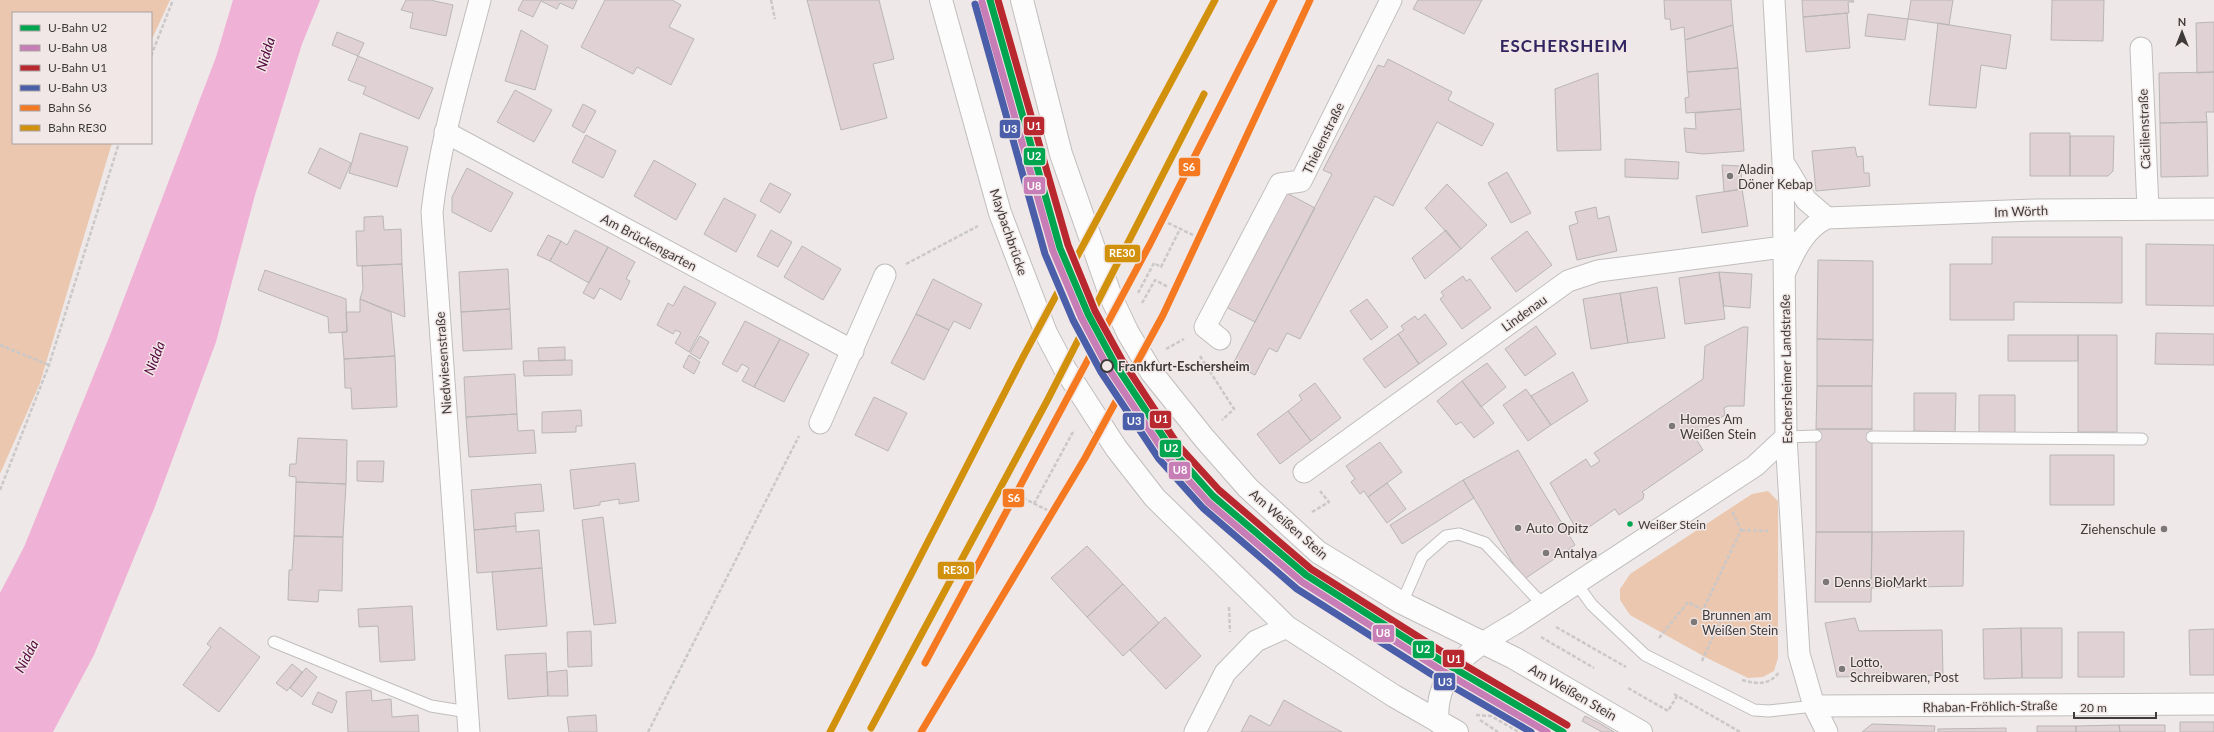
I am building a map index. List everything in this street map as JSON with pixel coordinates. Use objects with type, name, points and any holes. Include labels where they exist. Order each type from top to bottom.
[{"type":"main road","name":"Maybachbrücke","points":[[941,0],[1000,213],[1046,333],[1065,369],[1116,448],[1155,498],[1287,627]]},
{"type":"main road","name":"Am Weißen Stein","points":[[1022,0],[1061,154],[1111,297],[1128,332],[1152,373],[1248,488],[1318,552],[1402,603],[1514,658],[1641,732]]},
{"type":"main road","points":[[1287,627],[1448,727]]},
{"type":"street","name":"Niedwiesenstraße","points":[[468,722],[432,212],[436,171],[480,0]]},
{"type":"street","name":"Thielenstraße","points":[[1220,339],[1205,327],[1280,184],[1301,181],[1391,0]]},
{"type":"street","name":"Eschersheimer Landstraße","points":[[1774,0],[1783,162],[1786,437],[1799,654],[1814,706],[1827,732]]},
{"type":"street","name":"Cäcilienstraße","points":[[2141,48],[2148,209]]},
{"type":"street","name":"Am Brückengarten","points":[[445,132],[853,351]]},
{"type":"street","points":[[1783,162],[1806,200],[1827,218],[1818,222],[1808,231],[1796,249],[1785,272]]},
{"type":"street","name":"Im Wörth","points":[[1827,218],[2028,211],[2214,209]]},
{"type":"street","name":"Lindenau","points":[[1304,472],[1568,281],[1598,271],[1783,248]]},
{"type":"street","points":[[820,423],[853,351],[893,271]]},
{"type":"street","points":[[1448,727],[1437,706],[1444,682],[1454,668],[1483,642],[1544,606],[1576,583],[1749,470],[1786,437]]},
{"type":"street","points":[[1195,732],[1225,673],[1256,641],[1287,627]]},
{"type":"street","name":"Rhaban-Fröhlich-Straße","points":[[1814,706],[2214,704]]},
{"type":"lane","points":[[1786,437],[1816,436]]},
{"type":"lane","points":[[1872,437],[2142,440]]},
{"type":"lane","points":[[1402,603],[1422,558],[1446,536],[1459,534],[1485,543],[1544,606]]},
{"type":"lane","points":[[1576,583],[1592,606],[1645,655],[1698,683],[1754,710],[1769,711],[1814,706]]},
{"type":"lane","points":[[274,642],[468,722]]},
{"type":"path","points":[[152,53],[172,0]]},
{"type":"path","points":[[771,0],[775,19]]},
{"type":"path","points":[[0,490],[49,364],[120,144]]},
{"type":"path","points":[[893,271],[983,223]]},
{"type":"path","points":[[1168,223],[1193,235]]},
{"type":"path","points":[[1138,294],[1154,263],[1161,267],[1180,229]]},
{"type":"path","points":[[1142,304],[1155,280],[1168,287]]},
{"type":"path","points":[[1172,346],[1188,336]]},
{"type":"path","points":[[0,345],[49,364]]},
{"type":"path","points":[[1211,373],[1234,409],[1217,425]]},
{"type":"path","points":[[648,732],[802,429],[820,423]]},
{"type":"path","points":[[1034,504],[1074,430]]},
{"type":"path","points":[[1023,498],[1047,510]]},
{"type":"path","points":[[1703,610],[1740,530],[1732,510]]},
{"type":"path","points":[[1228,602],[1231,617],[1230,633]]},
{"type":"path","points":[[1659,638],[1688,602],[1703,610],[1720,622],[1702,661]]},
{"type":"path","points":[[1652,635],[1665,642]]},
{"type":"path","points":[[1540,637],[1594,668]]},
{"type":"path","points":[[1695,658],[1708,665]]},
{"type":"path","points":[[1736,679],[1758,684],[1769,682],[1778,674],[1780,669]]},
{"type":"path","points":[[1489,676],[1546,708]]},
{"type":"path","points":[[1628,688],[1668,711],[1677,696]]},
{"type":"path","points":[[1483,714],[1491,716],[1519,732]]},
{"type":"path","points":[[1484,724],[1498,732]]},
{"type":"shaded area","points":[[0,0],[170,0],[152,39],[152,12],[12,12],[12,144],[112,144],[40,383],[0,474]]},
{"type":"shaded area","points":[[1768,491],[1778,501],[1778,658],[1774,671],[1763,677],[1748,678],[1707,658],[1630,615],[1620,600],[1620,589],[1630,574],[1752,494]]},
{"type":"water","name":"Nidda","points":[[233,0],[320,0],[302,44],[255,195],[216,342],[154,509],[94,655],[53,732],[0,732],[0,593],[24,547],[110,335],[216,57]]},
{"type":"building","points":[[406,0],[430,0],[453,5],[446,36],[410,28],[413,13],[401,10]]},
{"type":"building","points":[[523,0],[577,0],[573,9],[560,3],[557,9],[541,1],[533,17],[518,10]]},
{"type":"building","points":[[605,0],[672,0],[681,5],[669,27],[694,39],[671,85],[637,67],[633,74],[581,47]]},
{"type":"building","points":[[807,0],[879,0],[894,59],[873,64],[887,118],[841,130]]},
{"type":"building","points":[[1418,0],[1482,0],[1464,34],[1413,9]]},
{"type":"building","points":[[1664,0],[1731,0],[1733,25],[1685,40],[1684,27],[1671,30],[1670,19],[1665,19]]},
{"type":"building","points":[[1802,0],[1853,0],[1854,2],[1848,2],[1849,13],[1803,17]]},
{"type":"building","points":[[1911,0],[1953,0],[1949,25],[1908,19]]},
{"type":"building","points":[[2052,0],[2104,0],[2103,41],[2051,40]]},
{"type":"building","points":[[1847,13],[1850,48],[1806,52],[1803,17]]},
{"type":"building","points":[[1868,14],[1908,19],[1905,40],[1865,36]]},
{"type":"building","points":[[2214,22],[2214,72],[2197,73],[2196,23]]},
{"type":"building","points":[[1938,23],[2011,35],[2006,69],[1981,65],[1976,108],[1929,105]]},
{"type":"building","points":[[1733,25],[1738,68],[1687,72],[1685,40]]},
{"type":"building","points":[[521,30],[548,46],[535,90],[505,81]]},
{"type":"building","points":[[337,32],[364,43],[358,56],[332,45]]},
{"type":"building","points":[[358,56],[433,88],[419,119],[363,94],[366,87],[348,80]]},
{"type":"building","points":[[1388,59],[1452,92],[1448,100],[1494,124],[1482,146],[1437,122],[1393,206],[1375,196],[1300,339],[1287,333],[1277,352],[1269,348],[1255,375],[1233,364],[1332,174],[1323,170],[1378,65],[1384,67]]},
{"type":"building","points":[[1738,68],[1741,109],[1686,113],[1685,98],[1689,97],[1687,72]]},
{"type":"building","points":[[2214,72],[2214,112],[2206,112],[2207,122],[2160,123],[2159,73]]},
{"type":"building","points":[[1598,73],[1601,150],[1557,151],[1555,89]]},
{"type":"building","points":[[515,90],[552,110],[534,142],[497,122]]},
{"type":"building","points":[[583,104],[596,111],[584,133],[572,126]]},
{"type":"building","points":[[1741,109],[1744,151],[1703,154],[1686,152],[1684,128],[1696,129],[1695,113]]},
{"type":"building","points":[[2207,122],[2208,176],[2161,177],[2160,123]]},
{"type":"building","points":[[360,133],[408,147],[397,187],[349,173]]},
{"type":"building","points":[[2030,133],[2070,133],[2070,176],[2030,176]]},
{"type":"building","points":[[586,135],[616,151],[603,178],[572,162]]},
{"type":"building","points":[[2070,136],[2114,136],[2113,171],[2108,176],[2070,176]]},
{"type":"building","points":[[1855,147],[1857,157],[1863,156],[1864,173],[1869,173],[1870,186],[1816,191],[1812,151]]},
{"type":"building","points":[[320,148],[351,163],[340,189],[308,173]]},
{"type":"building","points":[[1625,159],[1679,162],[1678,179],[1625,177]]},
{"type":"building","points":[[654,160],[696,184],[676,220],[634,196]]},
{"type":"building","points":[[1722,165],[1741,166],[1742,189],[1724,192]]},
{"type":"building","points":[[467,168],[513,193],[491,232],[452,212],[452,197]]},
{"type":"building","points":[[1507,172],[1531,213],[1511,223],[1488,183]]},
{"type":"building","points":[[770,183],[791,194],[780,213],[760,201]]},
{"type":"building","points":[[1447,184],[1487,225],[1461,249],[1425,208]]},
{"type":"building","points":[[1742,189],[1748,226],[1702,233],[1696,196]]},
{"type":"building","points":[[1283,191],[1315,208],[1255,322],[1224,306]]},
{"type":"building","points":[[724,198],[756,215],[736,252],[704,234]]},
{"type":"building","points":[[1596,207],[1598,219],[1609,216],[1617,251],[1577,260],[1569,226],[1578,223],[1575,212]]},
{"type":"building","points":[[383,216],[384,230],[401,229],[402,264],[357,266],[356,231],[364,231],[364,217]]},
{"type":"building","points":[[575,230],[608,247],[589,283],[550,261],[561,241],[567,245]]},
{"type":"building","points":[[771,230],[792,242],[778,267],[757,256]]},
{"type":"building","points":[[1446,230],[1461,249],[1425,279],[1412,258]]},
{"type":"building","points":[[1527,231],[1552,265],[1516,292],[1491,258]]},
{"type":"building","points":[[548,235],[561,241],[550,261],[537,255]]},
{"type":"building","points":[[1992,237],[2122,237],[2122,303],[2014,302],[2014,320],[1950,320],[1950,264],[1992,264]]},
{"type":"building","points":[[2146,244],[2214,245],[2214,306],[2146,305]]},
{"type":"building","points":[[802,246],[841,269],[823,300],[784,277]]},
{"type":"building","points":[[608,247],[635,262],[626,279],[630,281],[621,300],[600,288],[594,299],[583,293]]},
{"type":"building","points":[[1818,260],[1873,261],[1873,340],[1817,339]]},
{"type":"building","points":[[402,264],[405,317],[360,299],[363,289],[362,266]]},
{"type":"building","points":[[508,269],[510,309],[461,312],[459,272]]},
{"type":"building","points":[[265,270],[346,299],[347,332],[329,333],[328,317],[258,290]]},
{"type":"building","points":[[1719,272],[1725,319],[1685,324],[1679,278]]},
{"type":"building","points":[[1719,272],[1752,274],[1750,308],[1724,306]]},
{"type":"building","points":[[1463,276],[1466,281],[1470,279],[1491,308],[1462,329],[1440,299],[1444,296],[1441,292]]},
{"type":"building","points":[[933,279],[982,304],[970,329],[954,321],[949,330],[916,314]]},
{"type":"building","points":[[684,286],[716,303],[689,352],[675,343],[681,333],[676,330],[673,334],[657,325],[668,303],[673,306]]},
{"type":"building","points":[[1657,287],[1665,338],[1628,343],[1620,293]]},
{"type":"building","points":[[1620,293],[1628,343],[1591,349],[1583,299]]},
{"type":"building","points":[[360,299],[391,312],[395,356],[344,359],[342,332],[347,332],[346,312],[360,312]]},
{"type":"building","points":[[1367,299],[1388,327],[1371,340],[1350,311]]},
{"type":"building","points":[[510,309],[512,349],[463,351],[461,312]]},
{"type":"building","points":[[916,314],[949,330],[924,380],[891,363]]},
{"type":"building","points":[[1425,314],[1447,344],[1419,364],[1398,334],[1404,330],[1401,326],[1415,316],[1418,320]]},
{"type":"building","points":[[745,321],[780,339],[754,387],[742,381],[749,368],[742,364],[737,372],[722,364]]},
{"type":"building","points":[[1536,326],[1556,354],[1525,376],[1505,349]]},
{"type":"building","name":"Homes Am Weißen Stein","points":[[1743,327],[1748,327],[1744,406],[1728,406],[1724,408],[1725,415],[1694,436],[1703,450],[1642,492],[1644,494],[1643,499],[1619,515],[1615,509],[1579,534],[1550,483],[1586,459],[1591,467],[1600,461],[1594,453],[1703,379],[1705,346]]},
{"type":"building","points":[[2156,333],[2214,334],[2214,365],[2155,364]]},
{"type":"building","points":[[1398,334],[1419,364],[1385,388],[1363,359]]},
{"type":"building","points":[[2008,335],[2078,335],[2078,361],[2008,361]]},
{"type":"building","points":[[2078,335],[2117,335],[2117,432],[2078,432]]},
{"type":"building","points":[[700,336],[709,342],[700,359],[690,353]]},
{"type":"building","points":[[780,339],[809,354],[784,402],[754,387]]},
{"type":"building","points":[[1817,339],[1873,340],[1872,386],[1817,386]]},
{"type":"building","points":[[565,347],[565,360],[539,361],[538,348]]},
{"type":"building","points":[[689,355],[700,362],[694,374],[683,367]]},
{"type":"building","points":[[395,356],[397,407],[352,409],[351,388],[345,388],[344,359]]},
{"type":"building","points":[[572,360],[572,375],[524,376],[523,361]]},
{"type":"building","points":[[1487,363],[1506,387],[1481,407],[1462,381]]},
{"type":"building","points":[[1573,372],[1588,401],[1551,425],[1531,396]]},
{"type":"building","points":[[515,374],[517,414],[466,417],[464,377]]},
{"type":"building","points":[[1462,381],[1494,423],[1474,438],[1461,422],[1456,425],[1437,401]]},
{"type":"building","points":[[1315,383],[1341,418],[1311,441],[1288,411],[1302,400],[1299,395]]},
{"type":"building","points":[[1817,386],[1872,386],[1872,429],[1816,429]]},
{"type":"building","points":[[1526,389],[1551,425],[1528,441],[1503,405]]},
{"type":"building","points":[[1914,393],[1956,393],[1955,432],[1914,431]]},
{"type":"building","points":[[1979,395],[2015,395],[2015,433],[1979,433]]},
{"type":"building","points":[[874,397],[907,413],[888,451],[855,435]]},
{"type":"building","points":[[581,410],[582,426],[576,426],[576,432],[542,433],[542,412]]},
{"type":"building","points":[[1288,411],[1311,441],[1280,464],[1257,434]]},
{"type":"building","points":[[517,414],[518,431],[534,430],[536,453],[469,457],[466,417]]},
{"type":"building","points":[[1816,429],[1872,429],[1872,532],[1816,532]]},
{"type":"building","points":[[298,438],[347,440],[346,484],[296,482],[296,477],[289,476],[290,464],[296,464]]},
{"type":"building","points":[[1380,442],[1402,472],[1368,497],[1364,491],[1360,494],[1351,482],[1355,479],[1346,466]]},
{"type":"building","points":[[1518,450],[1575,545],[1523,580],[1463,480]]},
{"type":"building","points":[[2050,455],[2114,455],[2114,505],[2050,505]]},
{"type":"building","points":[[357,461],[384,461],[383,482],[357,481]]},
{"type":"building","points":[[635,463],[639,501],[619,504],[619,499],[600,502],[600,505],[574,509],[570,470]]},
{"type":"building","points":[[1463,480],[1474,498],[1402,544],[1390,525]]},
{"type":"building","points":[[296,482],[346,484],[343,537],[294,536]]},
{"type":"building","points":[[1387,483],[1406,509],[1387,523],[1368,497]]},
{"type":"building","points":[[541,484],[544,511],[515,513],[516,526],[474,530],[471,490]]},
{"type":"building","points":[[603,517],[616,623],[594,625],[582,520]]},
{"type":"building","points":[[516,526],[516,532],[539,530],[542,568],[477,573],[474,530]]},
{"type":"building","points":[[1964,531],[1963,586],[1871,588],[1872,532]]},
{"type":"building","points":[[1816,532],[1872,532],[1871,602],[1815,602]]},
{"type":"building","points":[[294,536],[343,537],[342,591],[319,590],[318,602],[288,600],[289,570],[292,570]]},
{"type":"building","points":[[1087,546],[1123,584],[1087,617],[1051,578]]},
{"type":"building","points":[[542,568],[547,626],[497,630],[492,572]]},
{"type":"building","points":[[1123,584],[1159,623],[1123,656],[1087,617]]},
{"type":"building","points":[[412,606],[415,660],[380,662],[378,626],[359,627],[358,609]]},
{"type":"building","points":[[1165,617],[1201,656],[1166,689],[1130,650]]},
{"type":"building","points":[[1855,618],[1859,631],[1942,630],[1943,675],[1837,677],[1825,623]]},
{"type":"building","points":[[220,627],[260,657],[219,712],[183,685],[211,647],[207,644]]},
{"type":"building","points":[[2021,628],[2022,678],[1984,679],[1983,629]]},
{"type":"building","points":[[2021,628],[2062,628],[2062,678],[2022,678]]},
{"type":"building","points":[[2214,629],[2214,675],[2190,675],[2189,630]]},
{"type":"building","points":[[591,631],[592,666],[568,667],[567,632]]},
{"type":"building","points":[[2078,632],[2124,632],[2124,677],[2078,677]]},
{"type":"building","points":[[546,653],[548,696],[508,699],[505,655]]},
{"type":"building","points":[[292,664],[302,672],[287,691],[276,683]]},
{"type":"building","points":[[306,668],[317,677],[302,697],[290,688]]},
{"type":"building","points":[[567,670],[568,696],[548,696],[547,672]]},
{"type":"building","points":[[371,690],[372,701],[391,699],[392,717],[418,715],[419,732],[348,732],[346,692]]},
{"type":"building","points":[[318,692],[337,701],[332,713],[312,704]]},
{"type":"building","points":[[1284,700],[1342,732],[1241,732],[1250,715],[1270,726]]},
{"type":"building","points":[[596,715],[597,732],[569,732],[567,717]]},
{"type":"building","points":[[1585,716],[1614,732],[1602,732],[1582,721]]},
{"type":"building","points":[[2180,722],[2214,722],[2214,732],[2180,732]]},
{"type":"building","points":[[1872,724],[1935,726],[1934,732],[1862,732]]},
{"type":"building","points":[[2119,725],[2165,725],[2165,732],[2120,732]]},
{"type":"building","points":[[2119,725],[2120,732],[2076,732],[2076,726]]},
{"type":"building","points":[[2037,726],[2076,726],[2076,732],[2037,732]]},
{"type":"building","points":[[2006,728],[2006,732],[1938,732],[1938,729]]},
{"type":"metro line","name":"U2","points":[[990,0],[1060,248],[1088,314],[1115,364],[1172,450],[1213,496],[1306,575],[1440,660],[1563,732]]},
{"type":"metro line","name":"U1","points":[[998,0],[1068,245],[1095,311],[1122,360],[1178,445],[1219,490],[1311,569],[1444,653],[1567,725]]},
{"type":"metro line","name":"U8","points":[[982,2],[1053,251],[1081,317],[1108,368],[1166,455],[1208,502],[1302,582],[1436,667],[1547,732]]},
{"type":"metro line","name":"U3","points":[[975,4],[1045,254],[1073,320],[1101,372],[1159,459],[1203,508],[1297,589],[1431,674],[1531,732]]},
{"type":"rail line","name":"RE30","points":[[830,732],[1023,357],[1215,0]]},
{"type":"rail line","name":"S6","points":[[925,663],[1150,244],[1274,0]]},
{"type":"rail line","name":"S6","points":[[921,732],[1085,458],[1163,315],[1310,0]]},
{"type":"rail line","name":"RE30","points":[[871,728],[1047,401],[1204,94]]},
{"type":"place","name":"Aladin Döner Kebap","points":[[1730,176]]},
{"type":"place","name":"Frankfurt-Eschersheim","points":[[1107,366]]},
{"type":"place","name":"Homes Am Weißen Stein","points":[[1672,426]]},
{"type":"place","name":"Weißer Stein","points":[[1630,524]]},
{"type":"place","name":"Auto Opitz","points":[[1518,528]]},
{"type":"place","name":"Ziehenschule","points":[[2164,529]]},
{"type":"place","name":"Antalya","points":[[1546,553]]},
{"type":"place","name":"Denns BioMarkt","points":[[1826,582]]},
{"type":"place","name":"Brunnen am Weißen Stein","points":[[1694,622]]},
{"type":"place","name":"Lotto, Schreibwaren, Post","points":[[1842,669]]},
{"type":"district","name":"ESCHERSHEIM","points":[[1564,45]]}]
